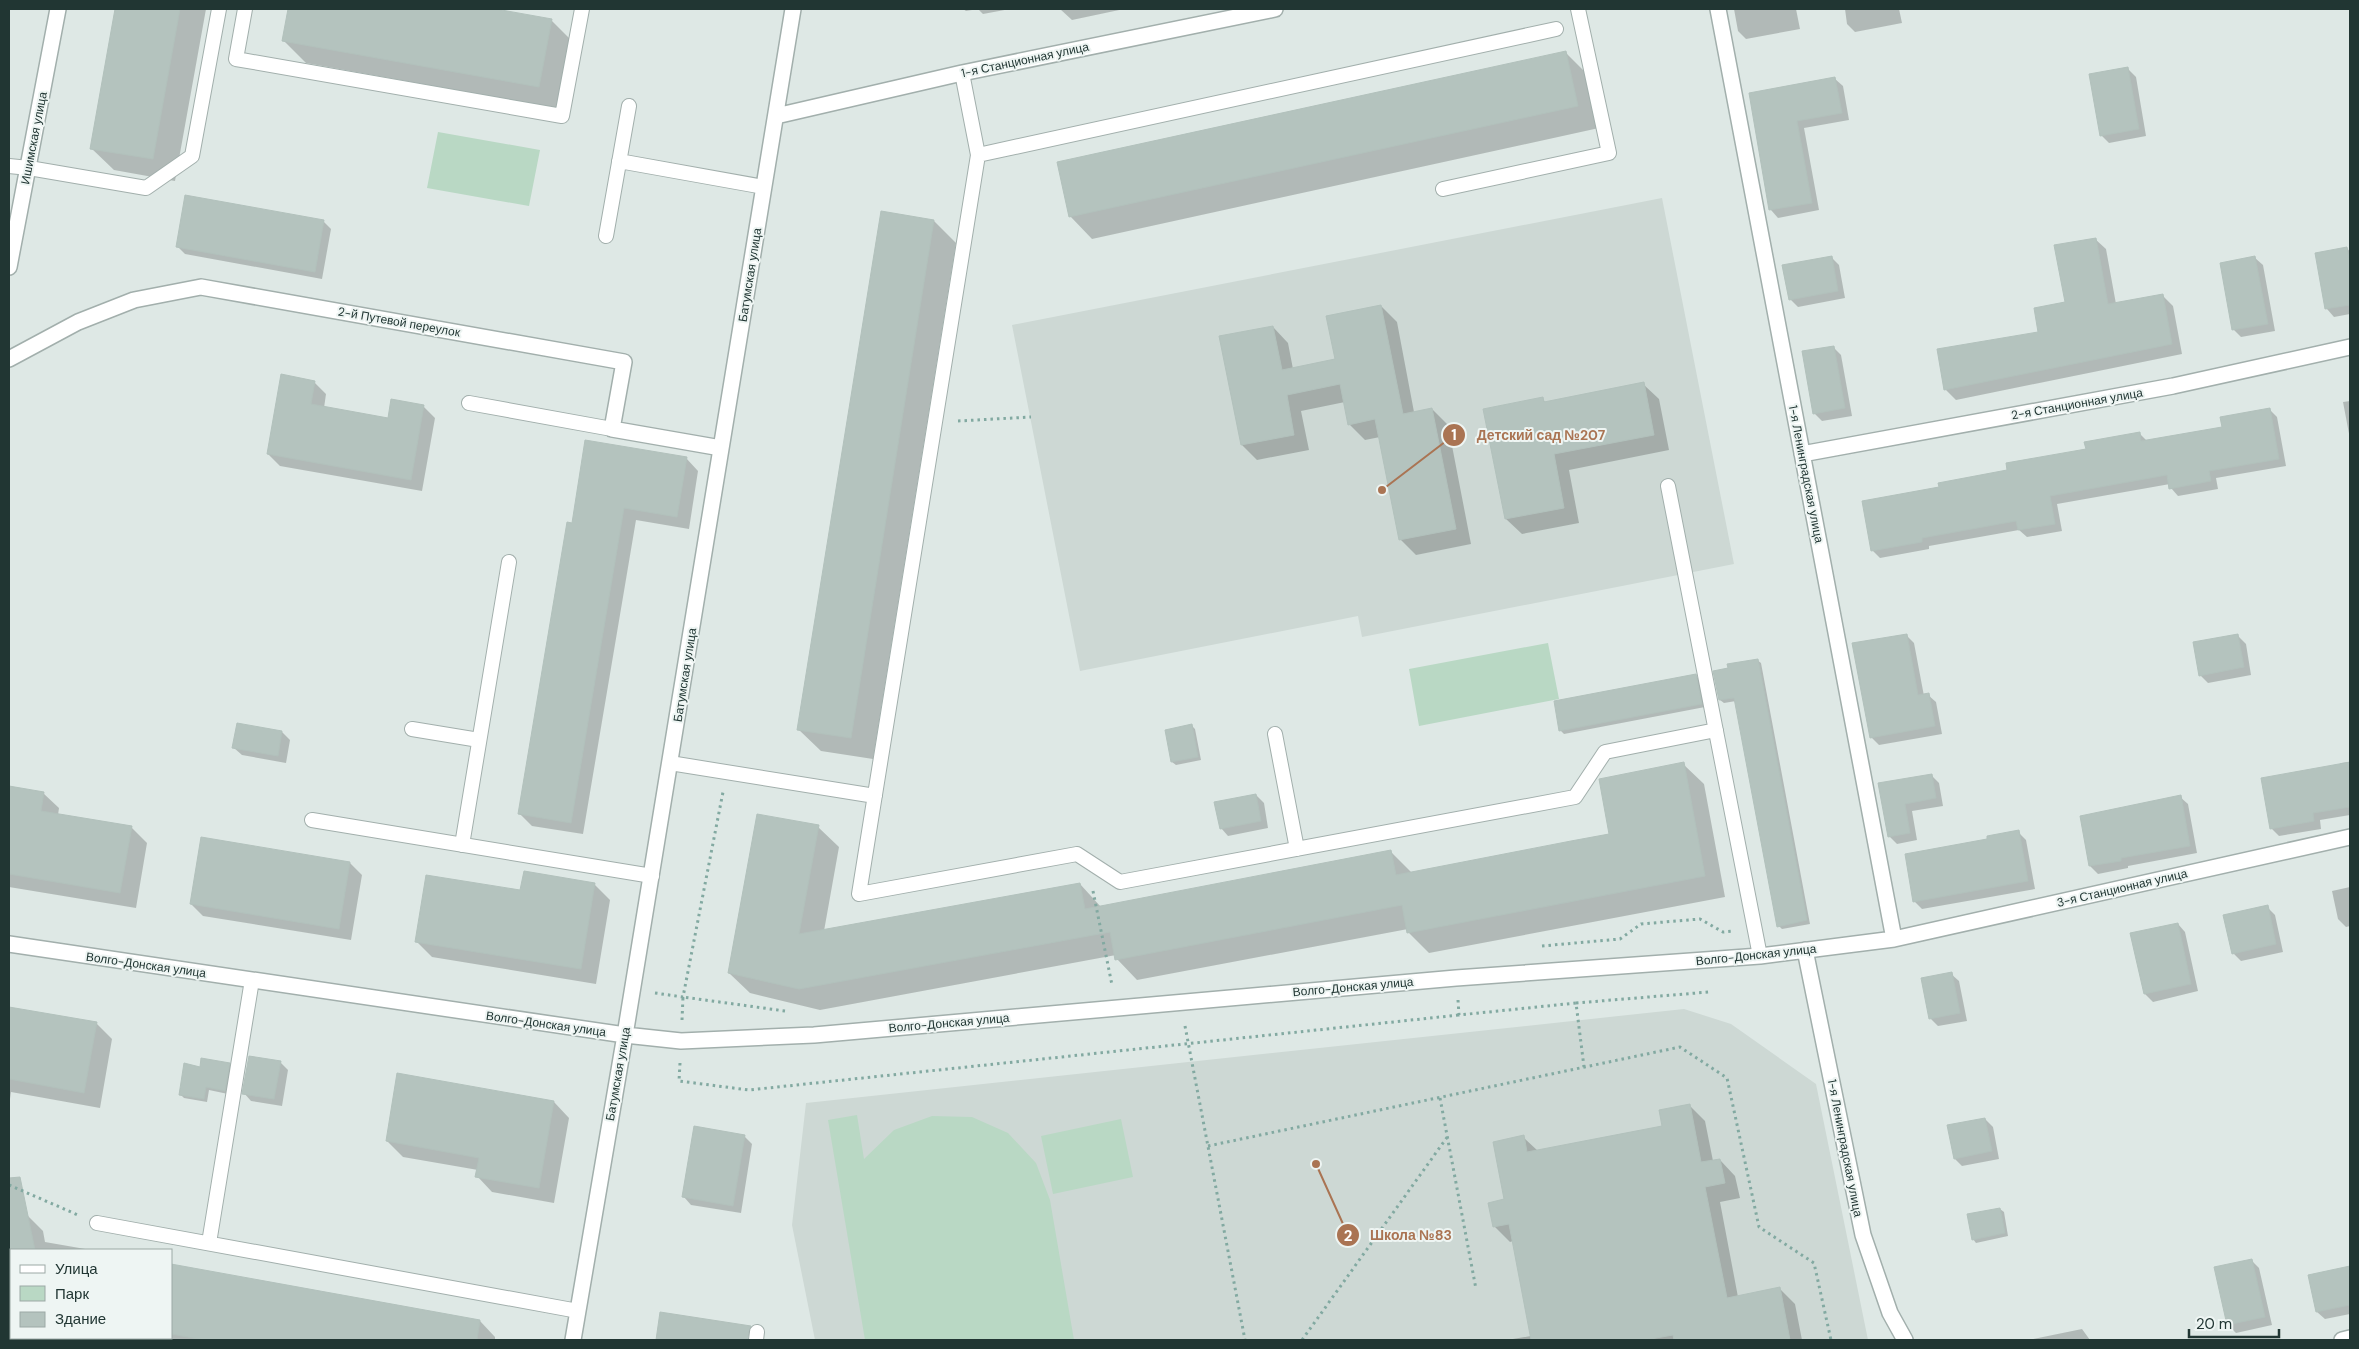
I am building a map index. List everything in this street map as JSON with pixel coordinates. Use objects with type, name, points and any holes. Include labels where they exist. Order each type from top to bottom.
[{"type":"street","name":"Ишимская улица","points":[[9,267],[58,9]]},
{"type":"street","name":"Батумская улица","points":[[573,1340],[652,876],[793,9]]},
{"type":"street","name":"1-я Станционная улица","points":[[776,116],[962,73],[1275,9]]},
{"type":"street","name":"1-я Ленинградская улица","points":[[1718,9],[1894,939]]},
{"type":"street","name":"2-й Путевой переулок","points":[[9,359],[78,322],[134,300],[201,286],[624,362],[612,429]]},
{"type":"street","name":"2-я Станционная улица","points":[[1802,454],[2173,386],[2350,347]]},
{"type":"street","points":[[612,429],[721,448]]},
{"type":"street","name":"3-я Станционная улица","points":[[1894,939],[2350,837]]},
{"type":"street","name":"Волго-Донская улица","points":[[9,944],[625,1035],[681,1041],[814,1035],[1456,978],[1760,956],[1894,939]]},
{"type":"street","name":"1-я Ленинградская улица","points":[[1805,950],[1863,1235],[1890,1313],[1905,1340]]},
{"type":"street","points":[[2342,1340],[2350,1338]]},
{"type":"lane","points":[[9,166],[146,188],[192,156],[219,9]]},
{"type":"lane","points":[[245,9],[236,59],[562,116],[582,9]]},
{"type":"lane","points":[[1442,189],[1610,153],[1578,9]]},
{"type":"lane","points":[[978,155],[1556,30]]},
{"type":"lane","points":[[962,73],[978,155],[859,894],[1077,854],[1120,882],[1575,797],[1605,752],[1716,730]]},
{"type":"lane","points":[[606,236],[629,106]]},
{"type":"lane","points":[[620,161],[764,187]]},
{"type":"lane","points":[[469,403],[612,429]]},
{"type":"lane","points":[[1668,486],[1760,956]]},
{"type":"lane","points":[[462,845],[509,562]]},
{"type":"lane","points":[[412,729],[479,740]]},
{"type":"lane","points":[[1275,734],[1297,849]]},
{"type":"lane","points":[[670,763],[875,796]]},
{"type":"lane","points":[[312,820],[652,876]]},
{"type":"lane","points":[[208,1243],[252,980]]},
{"type":"lane","points":[[96,1223],[578,1311]]},
{"type":"path","points":[[935,423],[1030,417]]},
{"type":"path","points":[[632,991],[683,997],[726,772]]},
{"type":"path","points":[[1087,861],[1112,985],[1122,984]]},
{"type":"path","points":[[1532,947],[1620,939],[1642,924],[1700,918],[1723,932],[1755,930]]},
{"type":"path","points":[[1456,978],[1459,1015],[1709,992]]},
{"type":"path","points":[[1181,1003],[1244,1340]]},
{"type":"path","points":[[1576,1004],[1584,1067]]},
{"type":"path","points":[[1208,1146],[1680,1047],[1728,1078],[1759,1227],[1814,1263],[1831,1340]]},
{"type":"path","points":[[1440,1098],[1476,1289]]},
{"type":"path","points":[[1302,1340],[1448,1136]]},
{"type":"path","points":[[9,1185],[96,1223]]},
{"type":"shaded area","points":[[1662,198],[1734,564],[1362,637],[1358,616],[1080,671],[1012,325]]},
{"type":"shaded area","points":[[1684,1009],[1731,1024],[1816,1084],[1868,1340],[815,1340],[792,1225],[806,1103]]},
{"type":"green space","points":[[438,132],[540,150],[529,206],[427,188]]},
{"type":"green space","points":[[1548,643],[1559,699],[1419,726],[1409,669]]},
{"type":"green space","points":[[857,1115],[864,1159],[894,1130],[932,1116],[972,1117],[1008,1133],[1036,1163],[1050,1200],[1074,1340],[865,1340],[828,1120]]},
{"type":"green space","points":[[1121,1119],[1133,1177],[1053,1194],[1041,1136]]},
{"type":"building","points":[[115,9],[180,9],[153,159],[90,149]]},
{"type":"building","points":[[288,9],[496,9],[552,19],[539,87],[282,41]]},
{"type":"building","points":[[1566,51],[1578,106],[1069,217],[1057,162]]},
{"type":"building","points":[[2128,67],[2139,129],[2100,136],[2089,74]]},
{"type":"building","points":[[1835,77],[1842,113],[1797,121],[1812,203],[1769,210],[1749,93]]},
{"type":"building","points":[[185,195],[324,220],[315,272],[176,247]]},
{"type":"building","points":[[881,211],[934,220],[851,738],[797,730]]},
{"type":"building","points":[[2096,238],[2108,304],[2163,294],[2172,344],[1944,390],[1937,349],[2038,332],[2034,308],[2065,302],[2054,245]]},
{"type":"building","points":[[2347,247],[2350,263],[2350,305],[2325,309],[2315,253]]},
{"type":"building","points":[[1832,256],[1838,291],[1789,300],[1782,265]]},
{"type":"building","points":[[2255,256],[2268,324],[2232,330],[2220,263]]},
{"type":"building","points":[[1381,305],[1403,414],[1432,408],[1456,529],[1399,540],[1375,419],[1348,425],[1340,384],[1287,395],[1294,435],[1241,445],[1219,336],[1273,326],[1282,370],[1335,359],[1326,316]]},
{"type":"building","points":[[1834,346],[1845,408],[1813,414],[1802,351]]},
{"type":"building","points":[[281,374],[315,381],[311,404],[388,418],[391,399],[424,405],[411,480],[267,454]]},
{"type":"building","points":[[1644,382],[1654,435],[1554,454],[1564,508],[1505,519],[1483,409],[1543,397],[1544,402]]},
{"type":"building","points":[[2270,408],[2279,459],[2209,471],[2211,481],[2169,489],[2167,475],[2050,496],[2055,524],[2018,530],[2016,521],[1922,538],[1922,542],[1871,551],[1862,501],[1939,487],[1938,483],[2007,470],[2006,463],[2086,449],[2084,442],[2140,432],[2141,441],[2222,427],[2220,417]]},
{"type":"building","points":[[585,440],[687,457],[677,517],[624,508],[571,823],[518,814],[567,522],[572,523]]},
{"type":"building","points":[[1907,634],[1918,695],[1929,693],[1935,726],[1870,738],[1852,643]]},
{"type":"building","points":[[2238,634],[2244,667],[2199,676],[2193,642]]},
{"type":"building","points":[[1758,659],[1807,920],[1777,927],[1734,698],[1719,700],[1713,671],[1728,668],[1727,664]]},
{"type":"building","points":[[1696,674],[1702,704],[1559,731],[1554,701]]},
{"type":"building","points":[[237,723],[282,731],[278,756],[232,748]]},
{"type":"building","points":[[1192,724],[1198,757],[1171,762],[1165,730]]},
{"type":"building","points":[[1684,762],[1705,876],[1407,933],[1402,905],[1115,960],[1110,932],[799,989],[728,973],[757,814],[819,825],[799,934],[1080,883],[1085,909],[1391,850],[1396,875],[1609,834],[1599,779]]},
{"type":"building","points":[[2350,762],[2350,807],[2313,813],[2314,821],[2270,829],[2261,778]]},
{"type":"building","points":[[1932,774],[1936,798],[1905,804],[1910,833],[1888,837],[1878,783]]},
{"type":"building","points":[[9,786],[44,792],[41,811],[132,826],[120,893],[9,874]]},
{"type":"building","points":[[1256,794],[1261,821],[1220,829],[1214,802]]},
{"type":"building","points":[[2181,795],[2190,846],[2121,858],[2121,861],[2089,866],[2080,816]]},
{"type":"building","points":[[2019,830],[2028,881],[1913,902],[1905,854],[1987,839],[1987,836]]},
{"type":"building","points":[[201,837],[350,862],[339,929],[190,904]]},
{"type":"building","points":[[524,871],[595,883],[581,969],[415,942],[426,875],[520,890]]},
{"type":"building","points":[[2268,905],[2276,944],[2232,954],[2223,915]]},
{"type":"building","points":[[2178,923],[2191,984],[2144,994],[2130,933]]},
{"type":"building","points":[[1952,972],[1960,1013],[1929,1019],[1921,978]]},
{"type":"building","points":[[9,1007],[97,1022],[84,1093],[9,1079]]},
{"type":"building","points":[[249,1056],[281,1061],[274,1099],[242,1094]]},
{"type":"building","points":[[201,1058],[230,1063],[225,1091],[206,1087],[204,1099],[179,1095],[184,1063],[200,1067]]},
{"type":"building","points":[[397,1073],[554,1101],[539,1188],[475,1177],[479,1158],[386,1141]]},
{"type":"building","points":[[1690,1104],[1701,1162],[1720,1159],[1725,1183],[1705,1187],[1727,1298],[1780,1287],[1790,1340],[1674,1340],[1673,1335],[1645,1340],[1531,1340],[1509,1224],[1493,1227],[1488,1203],[1504,1199],[1493,1142],[1524,1135],[1527,1152],[1662,1126],[1659,1110]]},
{"type":"building","points":[[1985,1118],[1992,1151],[1954,1159],[1947,1125]]},
{"type":"building","points":[[694,1126],[745,1135],[733,1206],[682,1197]]},
{"type":"building","points":[[20,1177],[35,1249],[9,1250],[9,1178]]},
{"type":"building","points":[[2000,1208],[2005,1233],[1972,1240],[1967,1214]]},
{"type":"building","points":[[2252,1259],[2265,1317],[2227,1325],[2214,1267]]},
{"type":"building","points":[[172,1264],[480,1320],[477,1340],[204,1340],[172,1334]]},
{"type":"building","points":[[2350,1266],[2350,1305],[2316,1312],[2308,1275]]},
{"type":"building","points":[[660,1312],[751,1326],[747,1340],[656,1340]]},
{"type":"place","name":"Детский сад №207","points":[[1382,490]]},
{"type":"place","name":"Школа №83","points":[[1316,1164]]}]
